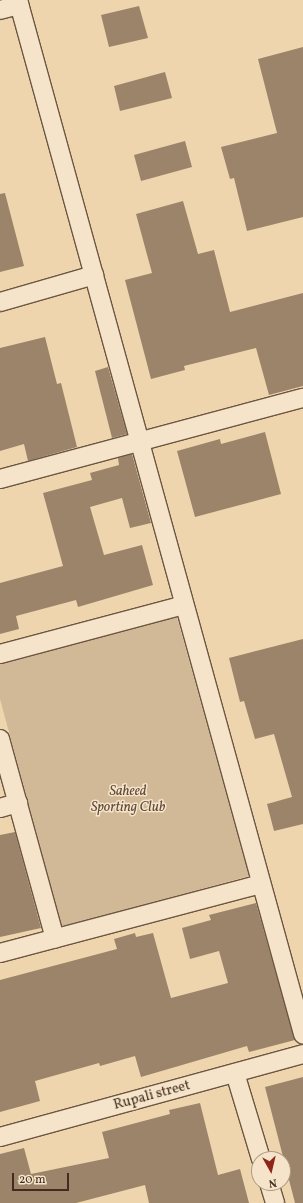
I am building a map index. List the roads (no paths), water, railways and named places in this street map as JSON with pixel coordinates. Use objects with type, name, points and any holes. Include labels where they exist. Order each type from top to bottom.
[{"type":"street","points":[[0,10],[19,2],[303,1034]]},
{"type":"street","points":[[0,302],[94,275]]},
{"type":"street","points":[[0,479],[139,440],[303,398]]},
{"type":"street","points":[[0,654],[184,605]]},
{"type":"street","points":[[0,739],[55,939]]},
{"type":"street","points":[[0,808],[18,803]]},
{"type":"street","points":[[0,953],[262,884]]},
{"type":"street","name":"Rupali street","points":[[0,1137],[303,1054]]},
{"type":"street","points":[[235,1073],[259,1151]]},
{"type":"street","points":[[271,1191],[275,1203]]},
{"type":"park label","name":"Saheed Sporting Club","points":[[128,800]]}]
